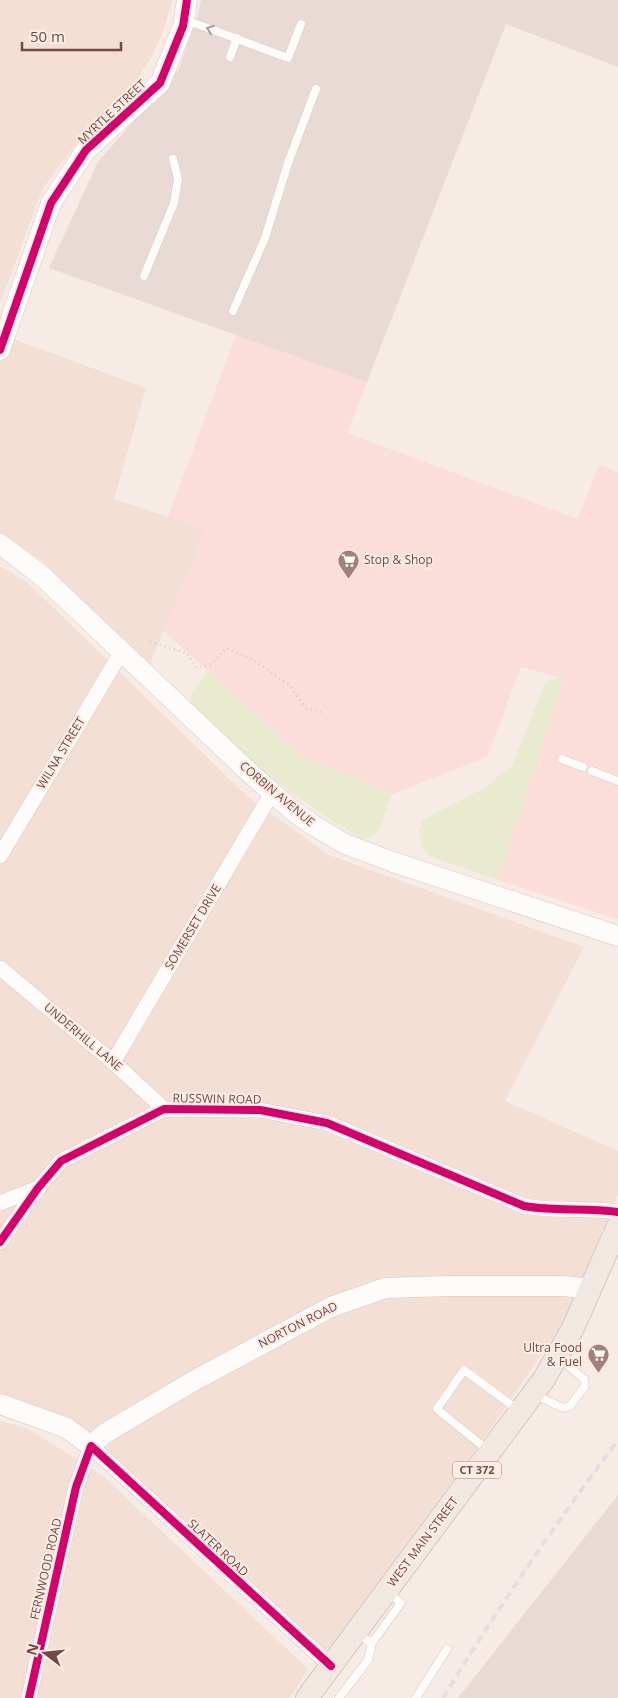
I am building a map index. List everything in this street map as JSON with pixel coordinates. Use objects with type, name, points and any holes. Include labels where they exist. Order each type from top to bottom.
[{"type":"main road","name":"MYRTLE STREET","points":[[0,350],[51,203],[86,150],[160,83],[183,26],[185,9]]},
{"type":"main road","name":"CORBIN AVENUE","points":[[0,544],[42,576],[272,793],[312,826],[353,847],[393,862],[618,936]]},
{"type":"main road","name":"WEST MAIN STREET","points":[[308,1698],[331,1666],[364,1638],[386,1591],[534,1394],[558,1357],[618,1226]]},
{"type":"main road","name":"NORTON ROAD","points":[[91,1446],[119,1424],[331,1306],[385,1288],[564,1286],[590,1289]]},
{"type":"main road","name":"SLATER ROAD","points":[[0,1404],[67,1428],[91,1446]]},
{"type":"street","name":"WILNA STREET","points":[[0,856],[122,651]]},
{"type":"street","name":"SOMERSET DRIVE","points":[[113,1062],[272,793]]},
{"type":"street","name":"UNDERHILL LANE","points":[[0,968],[113,1062],[164,1109]]},
{"type":"street","name":"RUSSWIN ROAD","points":[[0,1242],[38,1188],[62,1161],[164,1109],[260,1110],[327,1123],[524,1206],[542,1209],[618,1212]]},
{"type":"street","points":[[0,1203],[38,1188]]},
{"type":"street","name":"SLATER ROAD","points":[[91,1446],[331,1666]]},
{"type":"street","name":"FERNWOOD ROAD","points":[[28,1698],[76,1487],[91,1446]]},
{"type":"lane","points":[[185,9],[237,38],[288,58],[301,24]]},
{"type":"lane","points":[[230,58],[237,38]]},
{"type":"lane","points":[[233,310],[265,238],[288,164],[316,89]]},
{"type":"lane","points":[[144,276],[174,203],[178,179],[173,159]]},
{"type":"lane","points":[[562,759],[582,767]]},
{"type":"lane","points":[[592,771],[618,781]]},
{"type":"lane","points":[[534,1394],[563,1408],[570,1406],[585,1386],[584,1379],[558,1357]]},
{"type":"lane","points":[[491,1452],[437,1410],[464,1370],[520,1412]]},
{"type":"lane","points":[[339,1698],[368,1660],[364,1638]]},
{"type":"lane","points":[[416,1698],[447,1649]]},
{"type":"path","points":[[150,642],[187,653],[197,668],[212,664],[226,648],[252,659],[289,685],[306,708],[324,713]]},
{"type":"shaded area","points":[[0,0],[172,0],[164,29],[152,56],[136,81],[73,148],[43,188],[0,303]]},
{"type":"shaded area","points":[[201,0],[618,0],[618,67],[506,24],[367,382],[49,268],[98,162],[179,69],[198,15]]},
{"type":"shaded area","points":[[0,334],[146,388],[114,499],[206,529],[149,666],[42,561],[0,534]]},
{"type":"shaded area","points":[[236,335],[367,382],[347,433],[578,519],[599,465],[618,472],[618,919],[498,880],[564,679],[521,667],[487,757],[392,794],[301,756],[163,630],[206,529],[168,517]]},
{"type":"shaded area","points":[[0,566],[28,583],[249,798],[329,855],[584,947],[505,1101],[618,1151],[618,1195],[562,1324],[485,1437],[327,1651],[77,1423],[0,1398]]},
{"type":"shaded area","points":[[0,1421],[27,1428],[102,1475],[308,1669],[290,1698],[0,1698]]},
{"type":"shaded area","points":[[618,1495],[618,1698],[458,1698]]},
{"type":"green space","points":[[208,671],[301,756],[392,794],[379,831],[364,840],[329,819],[255,766],[191,703],[192,692]]},
{"type":"green space","points":[[559,678],[564,679],[498,880],[430,856],[421,845],[419,831],[423,820],[484,788],[512,766],[544,686],[549,681]]},
{"type":"railway","points":[[443,1698],[484,1632],[528,1567],[618,1440]]},
{"type":"cycle path","points":[[0,350],[51,203],[86,150],[160,83],[183,26],[187,0]]},
{"type":"cycle path","points":[[0,1242],[38,1188],[61,1161],[164,1109],[260,1110],[327,1123],[524,1206],[618,1212]]},
{"type":"cycle path","points":[[29,1698],[76,1487],[91,1446],[331,1666]]},
{"type":"place","name":"Stop & Shop","points":[[348,579]]},
{"type":"place","name":"Ultra Food & Fuel","points":[[598,1374]]}]
